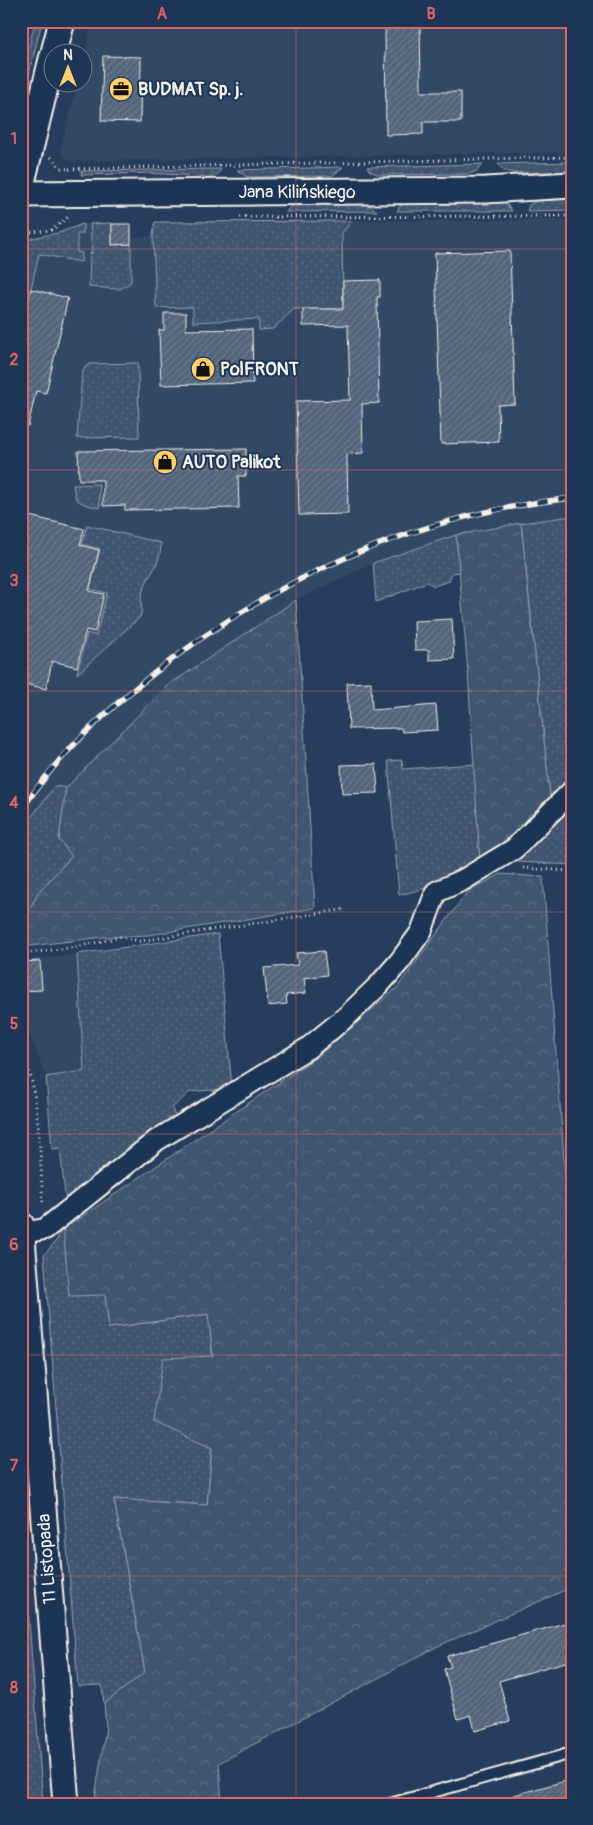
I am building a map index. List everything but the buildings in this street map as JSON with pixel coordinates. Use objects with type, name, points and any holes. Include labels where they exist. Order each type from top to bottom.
[{"type":"street","points":[[57,42],[62,21]]},
{"type":"street","points":[[21,186],[44,92]]},
{"type":"street","name":"Jana Kilińskiego","points":[[21,194],[486,190],[572,186]]},
{"type":"street","points":[[22,1233],[45,1229],[157,1140],[308,1048],[379,986],[400,961],[421,932],[436,892],[490,865],[514,849],[572,791]]},
{"type":"street","name":"11 Listopada","points":[[21,1225],[66,1804]]},
{"type":"lane","points":[[390,1804],[572,1753]]},
{"type":"path","points":[[21,54],[29,21]]},
{"type":"path","points":[[46,154],[49,154],[61,168],[69,169],[466,162],[572,157]]},
{"type":"path","points":[[69,169],[70,176]]},
{"type":"path","points":[[21,244],[23,233],[52,230],[61,225],[72,214]]},
{"type":"path","points":[[233,217],[572,216]]},
{"type":"path","points":[[490,865],[572,871]]},
{"type":"path","points":[[21,954],[76,947],[120,937],[140,941],[346,909]]},
{"type":"shaded area","points":[[93,21],[572,21],[572,152],[70,161],[60,152],[76,92],[92,92],[92,42],[88,42]]},
{"type":"shaded area","points":[[572,220],[572,516],[456,535],[373,563],[296,600],[167,686],[66,788],[21,855],[21,267],[58,233],[83,224],[132,223],[133,237],[342,233],[352,221]]},
{"type":"shaded area","points":[[77,954],[84,1071],[46,1077],[21,1013],[21,961]]},
{"type":"green space","points":[[35,21],[42,21],[21,107],[21,81]]},
{"type":"green space","points":[[572,162],[572,171],[512,173],[503,170],[498,164]]},
{"type":"green space","points":[[483,164],[477,171],[468,174],[379,175],[370,171],[367,167]]},
{"type":"green space","points":[[343,167],[332,176],[247,177],[237,170]]},
{"type":"green space","points":[[221,169],[218,174],[212,177],[150,173],[81,175],[81,171]]},
{"type":"green space","points":[[572,199],[572,210],[527,211],[529,205],[536,201]]},
{"type":"green space","points":[[407,203],[506,203],[512,211],[397,211],[401,205]]},
{"type":"green space","points":[[367,204],[377,211],[286,212],[291,206],[296,205]]},
{"type":"green space","points":[[352,221],[342,233],[343,309],[294,309],[273,329],[259,330],[259,319],[193,322],[193,307],[156,308],[153,236],[155,222]]},
{"type":"green space","points":[[112,223],[112,245],[131,244],[131,282],[120,289],[89,287],[90,253],[92,253],[90,224]]},
{"type":"green space","points":[[83,224],[83,234],[77,234],[77,252],[82,253],[81,262],[39,254],[21,331],[21,255],[25,243],[32,238],[58,233]]},
{"type":"green space","points":[[138,363],[139,437],[77,438],[82,374],[85,367],[90,364]]},
{"type":"green space","points":[[99,484],[100,508],[84,504],[76,499],[73,485]]},
{"type":"green space","points":[[572,516],[572,776],[550,796],[521,523]]},
{"type":"green space","points":[[521,523],[550,796],[522,825],[480,863],[468,672],[456,535]]},
{"type":"green space","points":[[87,525],[161,543],[159,558],[142,594],[140,617],[77,674],[87,633],[96,636],[107,593],[90,589],[100,549],[82,544]]},
{"type":"green space","points":[[456,535],[460,572],[452,573],[449,581],[434,586],[427,582],[376,602],[373,563]]},
{"type":"green space","points":[[296,600],[315,908],[149,935],[104,937],[21,947],[25,919],[30,908],[44,886],[72,856],[59,840],[66,788],[167,686]]},
{"type":"green space","points":[[402,760],[403,769],[475,764],[480,863],[442,884],[399,895],[388,761]]},
{"type":"green space","points":[[55,786],[66,788],[59,840],[72,856],[38,892],[21,933],[21,831]]},
{"type":"green space","points":[[572,801],[572,865],[517,862],[519,851]]},
{"type":"green space","points":[[501,874],[543,877],[572,1267],[572,1587],[438,1646],[219,1763],[222,1804],[94,1804],[106,1727],[104,1704],[145,1672],[114,1499],[207,1505],[212,1448],[154,1422],[163,1358],[213,1356],[208,1314],[109,1328],[105,1295],[69,1296],[63,1225],[71,1224],[318,1056],[397,988],[468,891]]},
{"type":"green space","points":[[218,934],[232,1088],[190,1092],[172,1108],[176,1120],[66,1204],[60,1148],[52,1149],[46,1077],[84,1071],[77,954]]},
{"type":"green space","points":[[63,1225],[105,1295],[109,1328],[209,1314],[213,1410],[207,1505],[114,1499],[145,1672],[104,1704],[102,1685],[78,1686],[44,1255],[57,1240]]},
{"type":"green space","points":[[21,1517],[43,1804],[21,1804]]},
{"type":"railway","points":[[21,811],[62,758],[126,696],[190,646],[240,613],[291,584],[344,558],[399,537],[455,520],[513,507],[572,498]]},
{"type":"place","name":"BUDMAT Sp. j.","points":[[121,89]]},
{"type":"place","name":"PolFRONT","points":[[203,369]]},
{"type":"place","name":"AUTO Palikot","points":[[165,462]]}]
